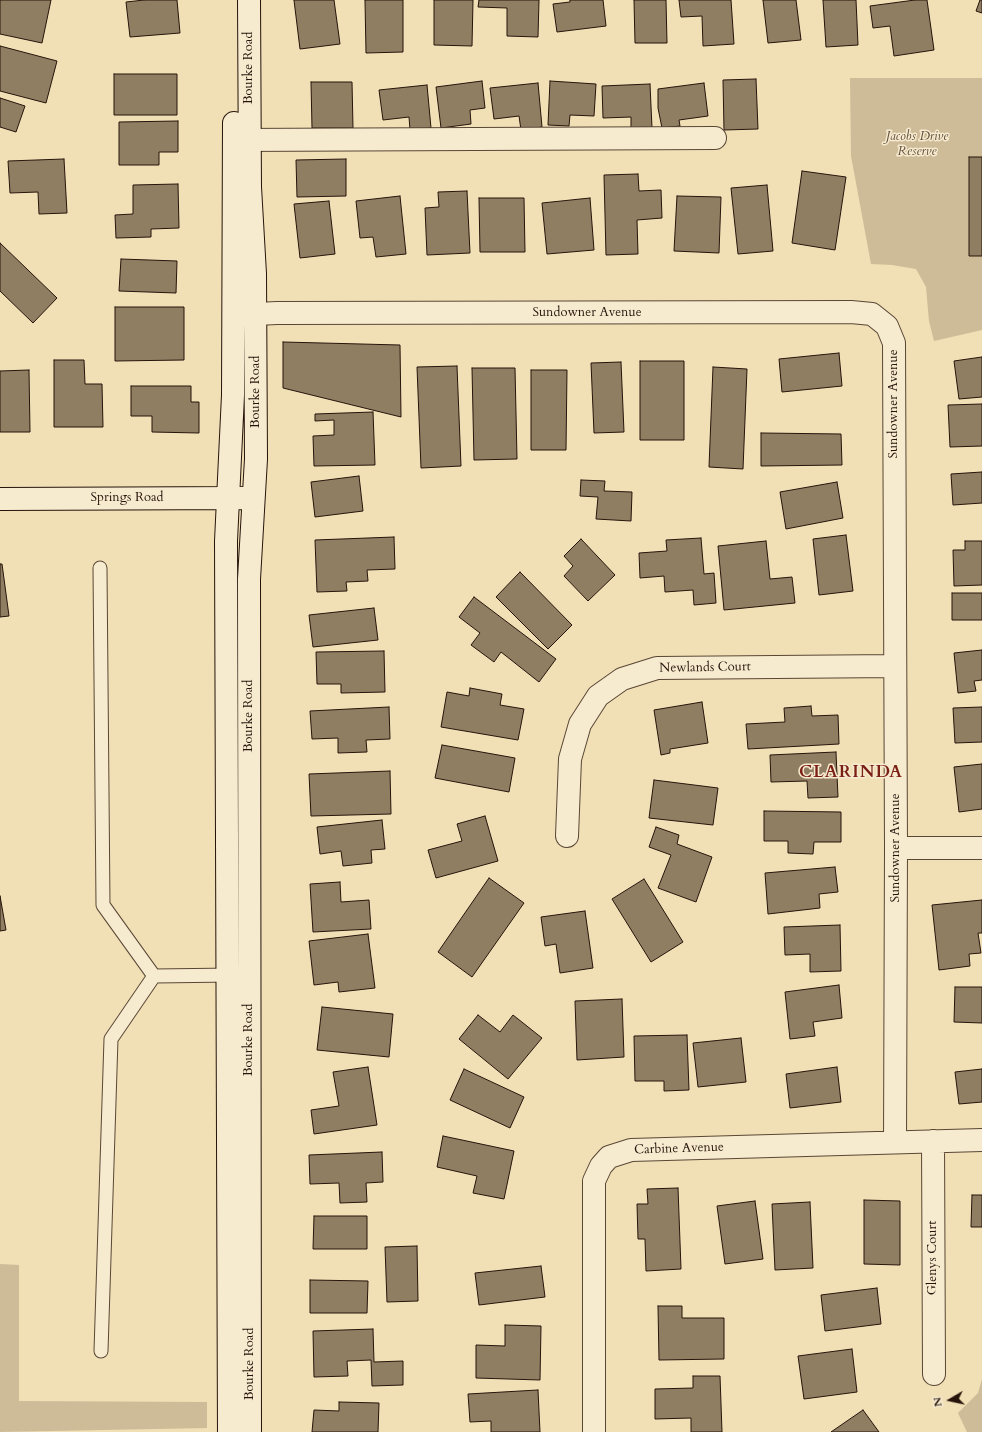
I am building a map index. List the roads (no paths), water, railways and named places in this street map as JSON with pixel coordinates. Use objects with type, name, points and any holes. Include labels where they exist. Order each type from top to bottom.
[{"type":"street","name":"Bourke Road","points":[[234,0],[242,140],[256,314],[255,498],[249,579],[250,1432]]},
{"type":"street","name":"Bourke Road","points":[[229,1432],[227,976],[228,498],[233,395],[234,315],[249,0]]},
{"type":"street","points":[[242,140],[715,138]]},
{"type":"street","name":"Sundowner Avenue","points":[[234,315],[851,312],[872,314],[887,326],[894,343],[894,666],[896,848],[895,1142]]},
{"type":"street","name":"Springs Road","points":[[0,499],[255,498]]},
{"type":"street","name":"Newlands Court","points":[[567,836],[570,759],[580,724],[598,696],[622,679],[657,668],[894,666]]},
{"type":"street","points":[[896,848],[982,848]]},
{"type":"street","name":"Carbine Avenue","points":[[594,1432],[594,1181],[601,1166],[609,1158],[631,1150],[982,1140]]},
{"type":"street","name":"Glenys Court","points":[[933,1141],[934,1374]]},
{"type":"lane","points":[[100,568],[103,905],[154,976]]},
{"type":"lane","points":[[154,976],[250,975]]},
{"type":"lane","points":[[101,1351],[111,1039],[154,976]]},
{"type":"district","name":"CLARINDA","points":[[851,773]]},
{"type":"park label","name":"Jacobs Drive Reserve","points":[[917,144]]}]
